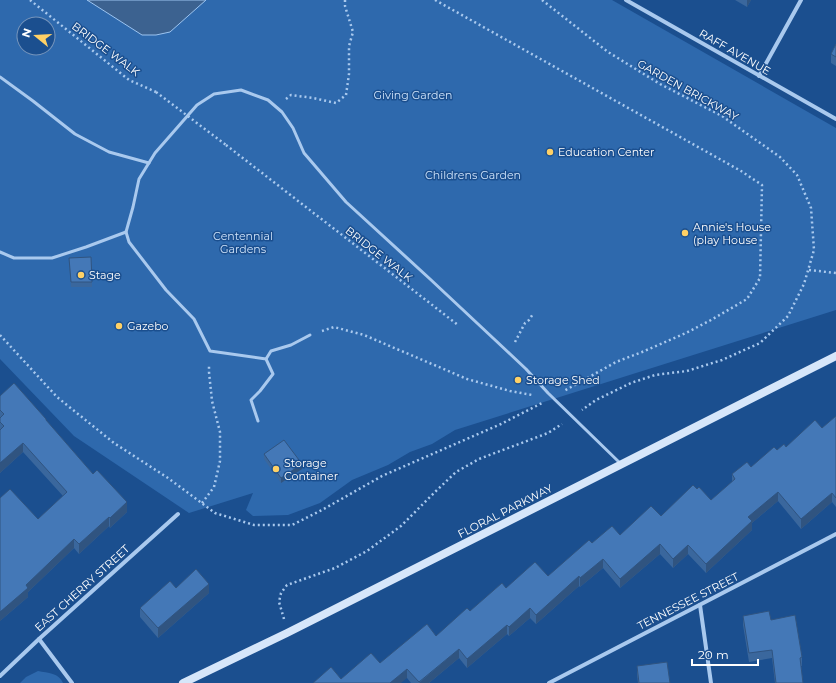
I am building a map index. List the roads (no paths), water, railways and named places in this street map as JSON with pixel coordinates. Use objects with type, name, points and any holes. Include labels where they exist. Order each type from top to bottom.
[{"type":"street","name":"RAFF AVENUE","points":[[626,0],[836,119]]},
{"type":"street","points":[[759,76],[801,0]]},
{"type":"street","name":"FLORAL PARKWAY","points":[[183,683],[287,633],[836,356]]},
{"type":"street","name":"EAST CHERRY STREET","points":[[0,676],[178,514]]},
{"type":"street","name":"TENNESSEE STREET","points":[[549,683],[836,534]]},
{"type":"street","points":[[700,605],[711,683]]},
{"type":"street","points":[[39,639],[72,683]]},
{"type":"lane","points":[[0,77],[75,134],[109,152],[149,163]]},
{"type":"lane","points":[[266,359],[210,350],[194,319],[166,290],[129,242],[126,232],[139,179],[155,153],[197,106],[214,94],[240,90],[268,100],[282,112],[294,128],[304,153],[346,202],[425,273],[509,353],[621,464]]},
{"type":"lane","points":[[0,252],[14,258],[52,258],[126,232]]},
{"type":"lane","points":[[266,359],[271,351],[291,345],[310,334]]},
{"type":"lane","points":[[258,421],[251,400],[273,374],[266,359]]},
{"type":"place","name":"Education Center","points":[[550,152]]},
{"type":"place","name":"Annie's House (play House","points":[[685,233]]},
{"type":"place","name":"Stage","points":[[81,275]]},
{"type":"place","name":"Gazebo","points":[[119,326]]},
{"type":"place","name":"Storage Shed","points":[[518,380]]},
{"type":"place","name":"Storage Container","points":[[276,469]]},
{"type":"park label","name":"Giving Garden","points":[[413,95]]},
{"type":"park label","name":"Childrens Garden","points":[[473,175]]},
{"type":"park label","name":"Centennial Gardens","points":[[243,242]]}]
